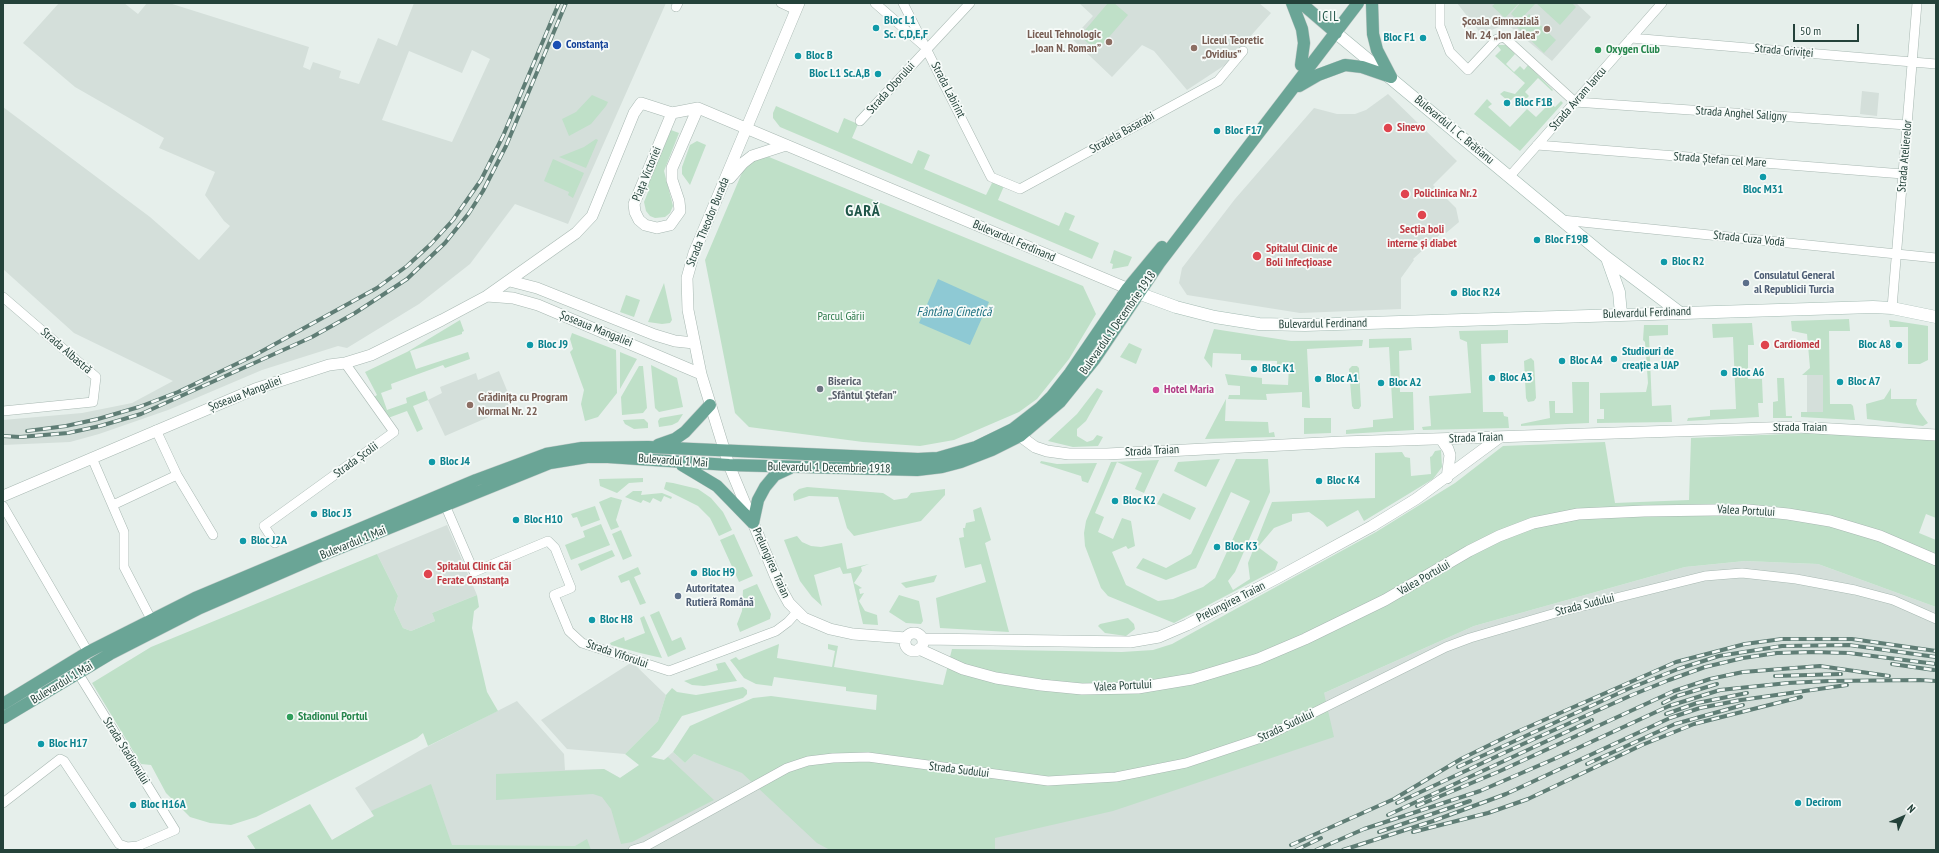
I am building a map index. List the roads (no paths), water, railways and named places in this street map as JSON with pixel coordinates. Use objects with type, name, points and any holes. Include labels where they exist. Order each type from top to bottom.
[{"type":"main road","points":[[1292,3],[1302,28],[1304,43],[1302,65]]},
{"type":"main road","name":"Bulevardul I. C. Brătianu","points":[[1301,3],[1606,257],[1679,312]]},
{"type":"main road","name":"Bulevardul 1 Decembrie 1918","points":[[729,465],[932,469],[980,455],[1020,436],[1046,415],[1070,390],[1094,360],[1133,291],[1293,89],[1333,30],[1348,3]]},
{"type":"main road","name":"Bulevardul 1 Decembrie 1918","points":[[724,450],[918,459],[944,456],[976,447],[1013,428],[1029,417],[1052,396],[1070,373],[1302,65],[1358,3]]},
{"type":"main road","points":[[1372,3],[1373,34],[1377,50],[1391,77]]},
{"type":"main road","points":[[1293,89],[1318,75],[1345,65],[1362,67],[1391,77]]},
{"type":"main road","name":"Bulevardul I. C. Brătianu","points":[[1606,257],[1619,292],[1621,314]]},
{"type":"main road","name":"Bulevardul Ferdinand","points":[[1133,291],[1176,307],[1220,318],[1259,324],[1305,325],[1872,307],[1892,308],[1936,317]]},
{"type":"main road","points":[[648,446],[660,445],[675,439],[696,421],[710,405]]},
{"type":"main road","name":"Bulevardul 1 Mai","points":[[3,704],[88,652],[151,619],[236,580],[532,458],[564,450],[582,448],[648,446],[724,450]]},
{"type":"main road","name":"Bulevardul 1 Mai","points":[[3,718],[135,640],[200,608],[531,469],[566,460],[608,457],[729,465]]},
{"type":"main road","points":[[676,462],[694,471],[717,486],[731,498],[753,523]]},
{"type":"main road","points":[[753,523],[758,500],[764,487],[775,475],[791,467]]},
{"type":"street","points":[[781,3],[798,6]]},
{"type":"street","points":[[875,3],[927,48]]},
{"type":"street","name":"Strada Labirint","points":[[903,3],[991,176]]},
{"type":"street","name":"Strada Oborului","points":[[860,121],[970,3]]},
{"type":"street","points":[[1440,3],[1440,26],[1450,52],[1468,70],[1497,39],[1504,37],[1575,102]]},
{"type":"street","name":"Strada Avram Iancu","points":[[1510,176],[1662,3]]},
{"type":"street","name":"Strada Atelierelor","points":[[1892,308],[1917,3]]},
{"type":"street","name":"Strada Theodor Burada","points":[[724,450],[701,374],[694,343],[687,302],[686,278],[694,253],[798,6]]},
{"type":"street","name":"Strada Griviței","points":[[1631,38],[1936,64]]},
{"type":"street","name":"Stradela Basarabi","points":[[991,176],[1020,189],[1218,81],[1243,51]]},
{"type":"street","name":"Strada Anghel Saligny","points":[[1575,102],[1907,125]]},
{"type":"street","name":"Șoseaua Mangaliei","points":[[3,496],[255,389],[329,365],[345,363],[371,355],[487,296],[576,233],[592,216],[634,113],[641,103],[672,113]]},
{"type":"street","points":[[672,113],[698,108]]},
{"type":"street","name":"Bulevardul Ferdinand","points":[[698,108],[1133,291]]},
{"type":"street","name":"Piața Victoriei","points":[[672,113],[634,204],[635,212],[639,220],[645,225],[657,228],[670,224],[680,211],[679,201],[672,180],[672,168],[698,108]]},
{"type":"street","points":[[723,186],[740,166],[752,156],[786,145]]},
{"type":"street","name":"Strada Ștefan cel Mare","points":[[1537,145],[1903,174]]},
{"type":"street","name":"Strada Cuza Vodă","points":[[1562,220],[1936,258]]},
{"type":"street","name":"Șoseaua Mangaliei","points":[[510,281],[537,288],[655,335],[675,341],[694,343]]},
{"type":"street","name":"Șoseaua Mangaliei","points":[[487,296],[512,298],[538,305],[701,374]]},
{"type":"street","name":"Strada Albastră","points":[[3,297],[96,377],[93,402],[3,411]]},
{"type":"street","name":"Strada Școlii","points":[[275,543],[264,526],[394,432],[345,363]]},
{"type":"street","name":"Strada Traian","points":[[1020,436],[1035,447],[1047,451],[1069,454],[1441,439],[1797,427],[1936,435]]},
{"type":"street","points":[[156,430],[177,474],[213,535]]},
{"type":"street","name":"Prelungirea Traian","points":[[921,644],[1130,642],[1159,637],[1193,622],[1328,551],[1410,503],[1447,478],[1500,437]]},
{"type":"street","points":[[1441,439],[1450,455],[1447,478]]},
{"type":"street","name":"Prelungirea Traian","points":[[724,450],[778,585],[797,612],[814,624],[830,629],[853,634],[906,638]]},
{"type":"street","points":[[92,458],[124,532],[124,567],[151,619]]},
{"type":"street","points":[[113,505],[177,474]]},
{"type":"street","name":"Strada Viforului","points":[[445,505],[474,572],[548,541],[555,548],[571,588],[554,595],[568,631],[582,643],[669,671],[776,631],[788,622],[797,612]]},
{"type":"street","points":[[3,506],[88,652]]},
{"type":"street","name":"Valea Portului","points":[[906,638],[906,644],[909,649],[915,651],[921,644],[937,659],[963,670],[996,678],[1041,685],[1082,689],[1138,688],[1192,679],[1258,659],[1305,639],[1385,600],[1469,551],[1499,536],[1533,523],[1578,514],[1644,511],[1748,510],[1788,514],[1830,522],[1880,536],[1936,560]]},
{"type":"street","name":"Strada Sudului","points":[[633,850],[646,846],[787,768],[808,761],[833,758],[868,757],[1048,781],[1116,777],[1186,763],[1268,736],[1446,647],[1470,638],[1559,612],[1704,576],[1742,573],[1796,579],[1848,588],[1893,600],[1936,619]]},
{"type":"street","name":"Strada Stadionului","points":[[3,803],[60,759],[64,761],[119,844],[126,847],[138,846],[175,830],[78,673]]},
{"type":"water","name":"Fântâna Cinetică","points":[[938,279],[989,302],[970,345],[919,323]]},
{"type":"railway","points":[[27,431],[66,426],[98,419],[139,407],[178,392],[255,355],[377,288],[407,266],[431,244],[453,220],[481,180],[503,136],[559,3]]},
{"type":"railway","points":[[3,436],[20,437],[68,433],[100,426],[141,414],[312,337],[355,313],[407,279],[445,243],[469,213],[483,191],[506,146],[566,3]]},
{"type":"railway","points":[[1291,845],[1394,799],[1461,759],[1510,735],[1676,662],[1745,644],[1782,639],[1852,639],[1936,651]]},
{"type":"railway","points":[[1458,767],[1628,689],[1678,669],[1719,656],[1782,646],[1849,645],[1936,657]]},
{"type":"railway","points":[[1397,803],[1632,695],[1705,667],[1743,658],[1777,653],[1812,652],[1849,653],[1936,664]]},
{"type":"railway","points":[[1892,664],[1934,670]]},
{"type":"railway","points":[[1417,806],[1500,771],[1674,691],[1710,679],[1743,672],[1820,666],[1889,676]]},
{"type":"railway","points":[[1775,676],[1841,674]]},
{"type":"railway","points":[[1316,850],[1364,829],[1480,791],[1669,706],[1720,690],[1788,683],[1829,681],[1936,681]]},
{"type":"railway","points":[[1663,703],[1677,696],[1717,684]]},
{"type":"railway","points":[[1343,850],[1433,821],[1506,794],[1670,718],[1700,708],[1741,700],[1847,685]]},
{"type":"railway","points":[[1666,714],[1697,703],[1747,693]]},
{"type":"railway","points":[[1413,832],[1488,813],[1528,799],[1642,745],[1694,724],[1801,697]]},
{"type":"railway","points":[[1587,764],[1675,724],[1743,705]]},
{"type":"railway","points":[[1388,815],[1592,720]]},
{"type":"railway","points":[[1379,832],[1470,801]]},
{"type":"railway","points":[[1296,850],[1321,838]]},
{"type":"place","name":"Bloc L1 Sc. C,D,E,F","points":[[876,28]]},
{"type":"place","name":"Școala Gimnazială Nr. 24 „Ion Jalea”","points":[[1547,29]]},
{"type":"place","name":"Bloc F1","points":[[1423,38]]},
{"type":"place","name":"Liceul Tehnologic „Ioan N. Roman”","points":[[1109,42]]},
{"type":"place","name":"Constanța","points":[[557,45]]},
{"type":"place","name":"Liceul Teoretic „Ovidius”","points":[[1194,48]]},
{"type":"place","name":"Oxygen Club","points":[[1598,50]]},
{"type":"place","name":"Bloc B","points":[[798,56]]},
{"type":"place","name":"Bloc L1 Sc.A,B","points":[[878,74]]},
{"type":"place","name":"Bloc F1B","points":[[1507,103]]},
{"type":"place","name":"Sinevo","points":[[1388,128]]},
{"type":"place","name":"Bloc F17","points":[[1217,131]]},
{"type":"place","name":"Bloc M31","points":[[1763,177]]},
{"type":"place","name":"Policlinica Nr.2","points":[[1405,194]]},
{"type":"place","name":"Secția boli interne și diabet","points":[[1422,215]]},
{"type":"place","name":"Bloc F19B","points":[[1537,240]]},
{"type":"place","name":"Spitalul Clinic de Boli Infecțioase","points":[[1257,256]]},
{"type":"place","name":"Bloc R2","points":[[1664,262]]},
{"type":"place","name":"Consulatul General al Republicii Turcia","points":[[1746,283]]},
{"type":"place","name":"Bloc R24","points":[[1454,293]]},
{"type":"place","name":"Bloc J9","points":[[530,345]]},
{"type":"place","name":"Cardiomed","points":[[1765,345]]},
{"type":"place","name":"Bloc A8","points":[[1899,345]]},
{"type":"place","name":"Studiouri de creație a UAP","points":[[1614,359]]},
{"type":"place","name":"Bloc A4","points":[[1562,361]]},
{"type":"place","name":"Bloc K1","points":[[1254,369]]},
{"type":"place","name":"Bloc A6","points":[[1724,373]]},
{"type":"place","name":"Bloc A3","points":[[1492,378]]},
{"type":"place","name":"Bloc A1","points":[[1318,379]]},
{"type":"place","name":"Bloc A7","points":[[1840,382]]},
{"type":"place","name":"Bloc A2","points":[[1381,383]]},
{"type":"place","name":"Biserica „Sfântul Ștefan”","points":[[820,389]]},
{"type":"place","name":"Hotel Maria","points":[[1156,390]]},
{"type":"place","name":"Grădinița cu Program Normal Nr. 22","points":[[470,405]]},
{"type":"place","name":"Bloc J4","points":[[432,462]]},
{"type":"place","name":"Bloc K4","points":[[1319,481]]},
{"type":"place","name":"Bloc K2","points":[[1115,501]]},
{"type":"place","name":"Bloc J3","points":[[314,514]]},
{"type":"place","name":"Bloc H10","points":[[516,520]]},
{"type":"place","name":"Bloc J2A","points":[[243,541]]},
{"type":"place","name":"Bloc K3","points":[[1217,547]]},
{"type":"place","name":"Bloc H9","points":[[694,573]]},
{"type":"place","name":"Spitalul Clinic Căi Ferate Constanța","points":[[428,574]]},
{"type":"place","name":"Autoritatea Rutieră Română","points":[[678,596]]},
{"type":"place","name":"Bloc H8","points":[[592,620]]},
{"type":"place","name":"Stadionul Portul","points":[[290,717]]},
{"type":"place","name":"Bloc H17","points":[[41,744]]},
{"type":"place","name":"Decirom","points":[[1798,803]]},
{"type":"place","name":"Bloc H16A","points":[[133,805]]},
{"type":"district","name":"ICIL","points":[[1329,17]]},
{"type":"district","name":"GARĂ","points":[[863,211]]},
{"type":"park label","name":"Parcul Gării","points":[[841,317]]}]
